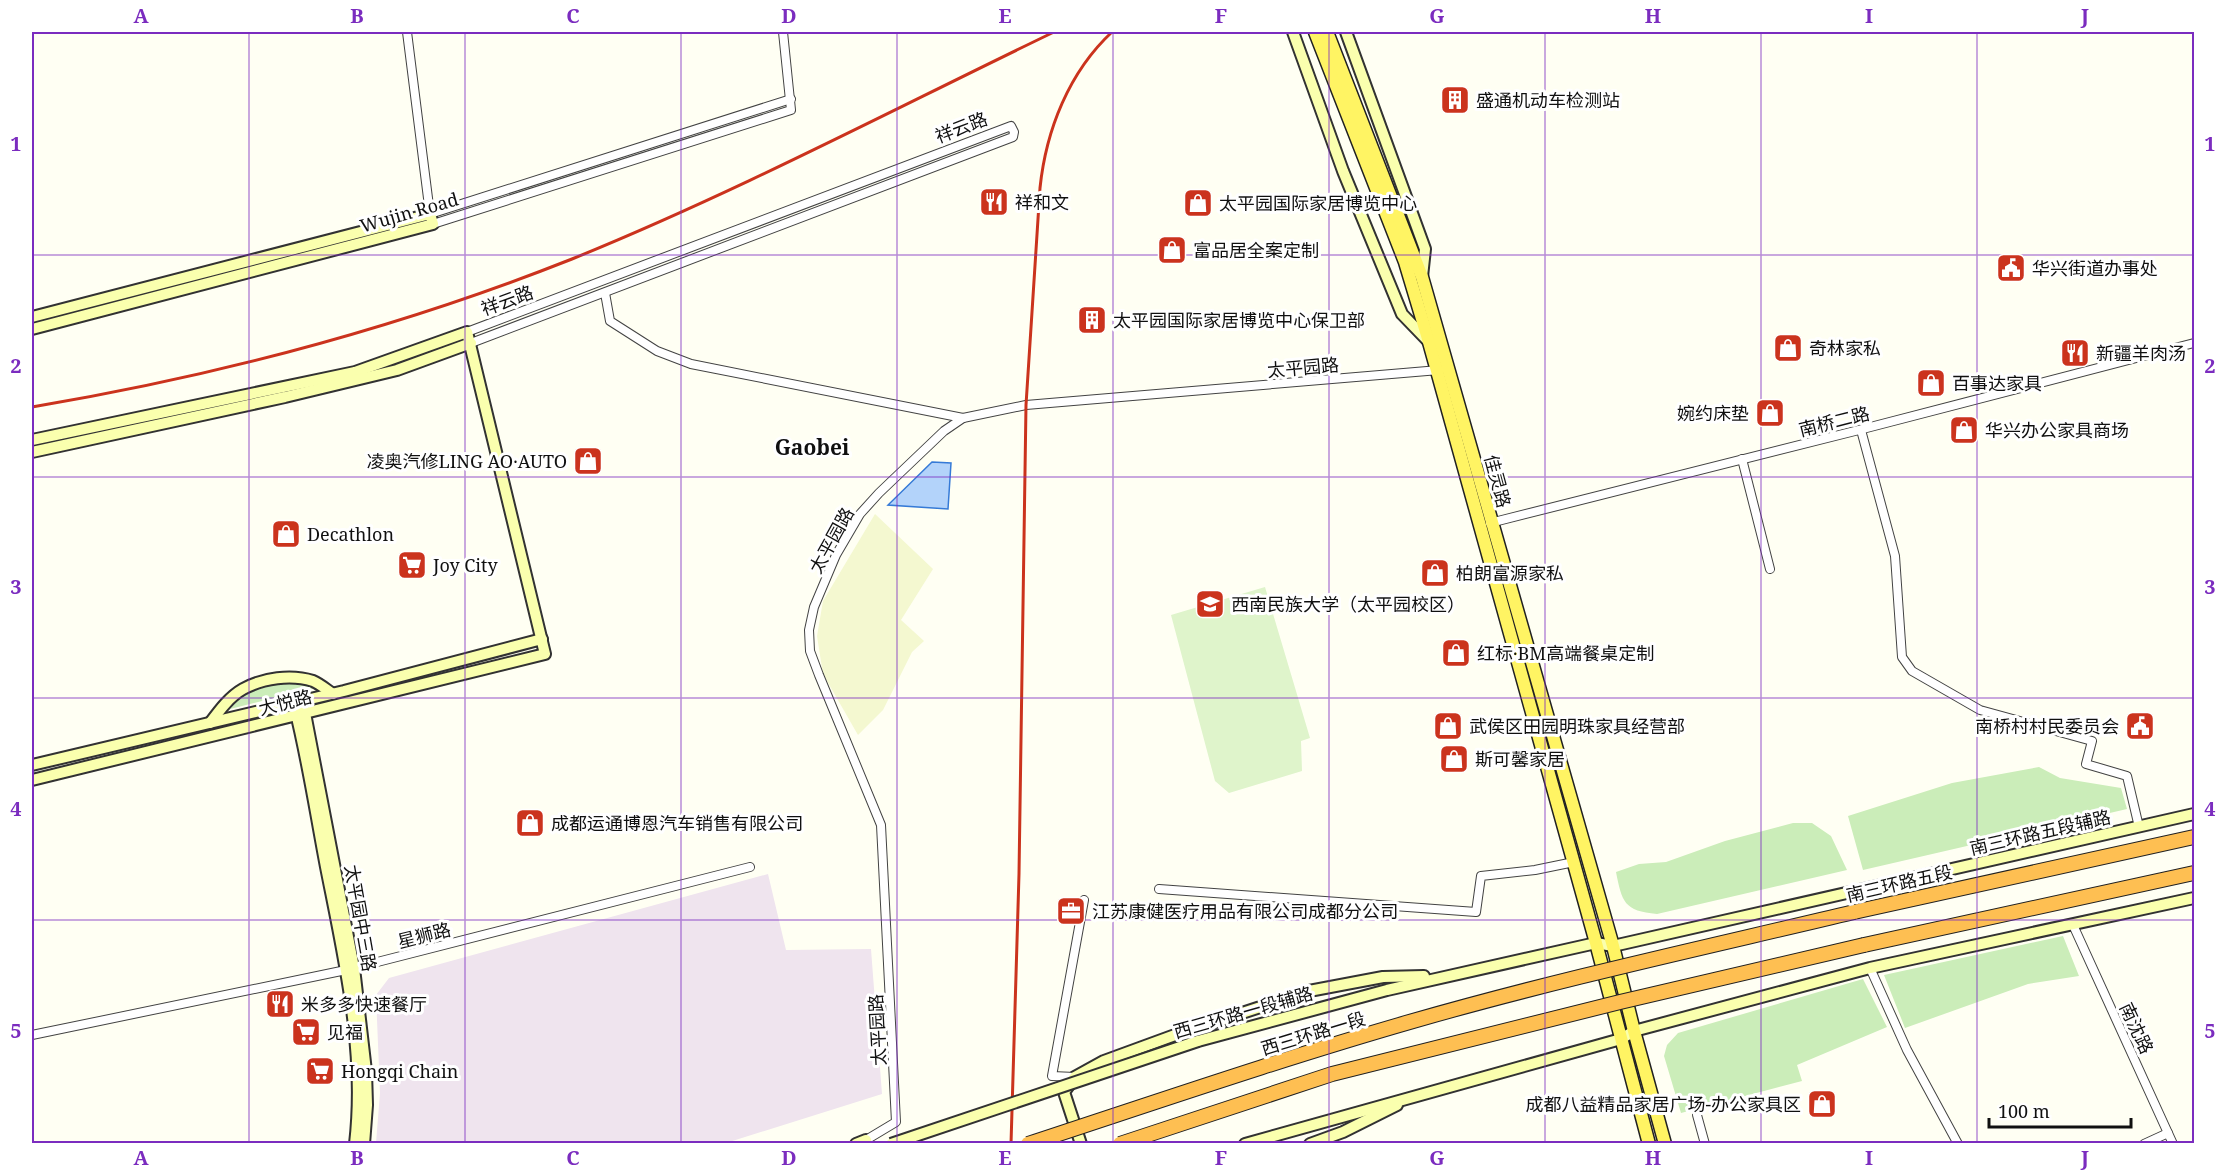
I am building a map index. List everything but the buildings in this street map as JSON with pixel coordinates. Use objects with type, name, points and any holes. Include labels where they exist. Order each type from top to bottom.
[{"type":"highway","name":"南三环路五段","points":[[1612,970],[1854,912],[2194,837]]},
{"type":"highway","points":[[1120,1143],[1332,1074],[1620,1002],[1864,945],[2194,873]]},
{"type":"highway","name":"西三环路一段","points":[[1028,1143],[1414,1021],[1612,970]]},
{"type":"main road","name":"佳灵路","points":[[1315,32],[1410,260],[1422,277],[1443,370],[1649,1143]]},
{"type":"main road","name":"佳灵路","points":[[1327,32],[1410,260],[1429,342],[1443,370]]},
{"type":"main road","name":"佳灵路","points":[[1485,523],[1613,946],[1665,1143]]},
{"type":"street","points":[[407,32],[431,219]]},
{"type":"street","points":[[783,32],[791,99]]},
{"type":"street","points":[[1293,32],[1343,171],[1402,314],[1429,342]]},
{"type":"street","points":[[1346,32],[1425,249],[1422,277]]},
{"type":"street","name":"Wujin Road","points":[[32,317],[431,219],[791,99],[791,110],[431,219],[32,329]]},
{"type":"street","name":"祥云路","points":[[32,440],[355,372],[467,332],[1011,126],[1014,132],[1013,137],[397,370],[32,452]]},
{"type":"street","points":[[605,292],[610,321],[657,351],[691,364],[963,418]]},
{"type":"street","points":[[32,765],[333,694],[542,639],[467,332]]},
{"type":"street","name":"南桥二路","points":[[1485,523],[1861,430],[2194,343]]},
{"type":"street","name":"太平园路","points":[[863,1142],[896,1122],[881,825],[810,651],[809,630],[814,607],[836,555],[860,514],[944,431],[963,418],[1026,405],[1443,370]]},
{"type":"street","points":[[1861,430],[1895,556],[1902,657],[1912,671],[1980,710],[2092,741],[2086,764],[2127,776],[2139,827]]},
{"type":"street","points":[[1742,459],[1770,569]]},
{"type":"street","name":"大悦路","points":[[32,780],[545,654],[542,639]]},
{"type":"street","points":[[210,723],[224,705],[243,689],[266,680],[294,677],[315,682],[333,694]]},
{"type":"street","name":"太平园中三路","points":[[298,702],[350,969],[366,1071],[367,1105],[364,1143]]},
{"type":"street","name":"南三环路五段辅路","points":[[1613,946],[2194,814]]},
{"type":"street","points":[[1159,889],[1476,912],[1481,876],[1535,870],[1574,862]]},
{"type":"street","name":"星狮路","points":[[32,1035],[350,969],[750,867]]},
{"type":"street","points":[[1245,1143],[1622,1039],[1634,1031],[1870,968],[2194,898]]},
{"type":"street","points":[[1075,1077],[1052,1076],[1084,900]]},
{"type":"street","name":"南沈路","points":[[2073,925],[2173,1143]]},
{"type":"street","name":"西三环路一段辅路","points":[[891,1143],[1198,1041],[1303,1011],[1596,944],[1613,946]]},
{"type":"street","points":[[1870,968],[1906,1050],[1958,1143]]},
{"type":"street","name":"太平园中三路","points":[[350,969],[359,1069],[359,1111],[355,1143]]},
{"type":"street","points":[[1081,1143],[1064,1092],[1075,1077],[1104,1061],[1174,1035],[1309,991],[1383,977],[1449,976]]},
{"type":"street","points":[[1310,1143],[1344,1132],[1420,1094]]},
{"type":"street","points":[[1697,1115],[1705,1143]]},
{"type":"street","points":[[2145,1143],[2168,1132]]},
{"type":"shaded area","points":[[768,874],[786,950],[871,949],[882,1094],[726,1143],[376,1143],[380,1093],[376,995],[389,978]]},
{"type":"green space","points":[[875,514],[933,569],[901,620],[924,641],[912,652],[883,710],[858,735],[823,674],[817,636],[823,601]]},
{"type":"green space","points":[[1265,587],[1310,738],[1301,741],[1302,771],[1229,793],[1215,781],[1171,615]]},
{"type":"green space","points":[[285,682],[304,683],[315,688],[230,709],[241,698],[255,690]]},
{"type":"green space","points":[[2039,767],[2060,778],[2121,788],[2127,809],[1863,870],[1848,816],[1952,783]]},
{"type":"green space","points":[[1793,823],[1812,823],[1831,836],[1847,870],[1657,914],[1646,913],[1631,907],[1626,903],[1620,891],[1616,872],[1639,864],[1666,862],[1725,841]]},
{"type":"green space","points":[[2063,936],[2079,976],[2028,984],[1905,1028],[1884,975]]},
{"type":"green space","points":[[1863,979],[1887,1027],[1797,1065],[1802,1081],[1681,1113],[1664,1056],[1667,1045],[1678,1033]]},
{"type":"water","points":[[932,462],[951,463],[948,509],[888,505]]},
{"type":"railway","points":[[32,407],[101,395],[238,365],[373,328],[506,284],[572,259],[694,206],[1054,32]]},
{"type":"railway","points":[[1011,1144],[1019,874],[1026,405],[1040,188],[1048,145],[1062,103],[1083,65],[1112,32]]},
{"type":"place","name":"盛通机动车检测站","points":[[1455,100]]},
{"type":"place","name":"祥和文","points":[[994,202]]},
{"type":"place","name":"太平园国际家居博览中心","points":[[1198,203]]},
{"type":"place","name":"富品居全案定制","points":[[1172,250]]},
{"type":"place","name":"华兴街道办事处","points":[[2011,268]]},
{"type":"place","name":"太平园国际家居博览中心保卫部","points":[[1092,320]]},
{"type":"place","name":"奇林家私","points":[[1788,348]]},
{"type":"place","name":"新疆羊肉汤","points":[[2075,353]]},
{"type":"place","name":"百事达家具","points":[[1931,383]]},
{"type":"place","name":"婉约床垫","points":[[1770,413]]},
{"type":"place","name":"华兴办公家具商场","points":[[1964,430]]},
{"type":"place","name":"凌奥汽修LING AO·AUTO","points":[[588,461]]},
{"type":"place","name":"Decathlon","points":[[286,534]]},
{"type":"place","name":"Joy City","points":[[412,565]]},
{"type":"place","name":"柏朗富源家私","points":[[1435,573]]},
{"type":"place","name":"西南民族大学（太平园校区）","points":[[1210,604]]},
{"type":"place","name":"红标·BM高端餐桌定制","points":[[1456,653]]},
{"type":"place","name":"武侯区田园明珠家具经营部","points":[[1448,726]]},
{"type":"place","name":"南桥村村民委员会","points":[[2140,726]]},
{"type":"place","name":"斯可馨家居","points":[[1454,759]]},
{"type":"place","name":"成都运通博恩汽车销售有限公司","points":[[530,823]]},
{"type":"place","name":"江苏康健医疗用品有限公司成都分公司","points":[[1071,911]]},
{"type":"place","name":"米多多快速餐厅","points":[[280,1004]]},
{"type":"place","name":"见福","points":[[306,1032]]},
{"type":"place","name":"Hongqi Chain","points":[[320,1071]]},
{"type":"place","name":"成都八益精品家居广场-办公家具区","points":[[1822,1104]]},
{"type":"district","name":"Gaobei","points":[[812,447]]}]
